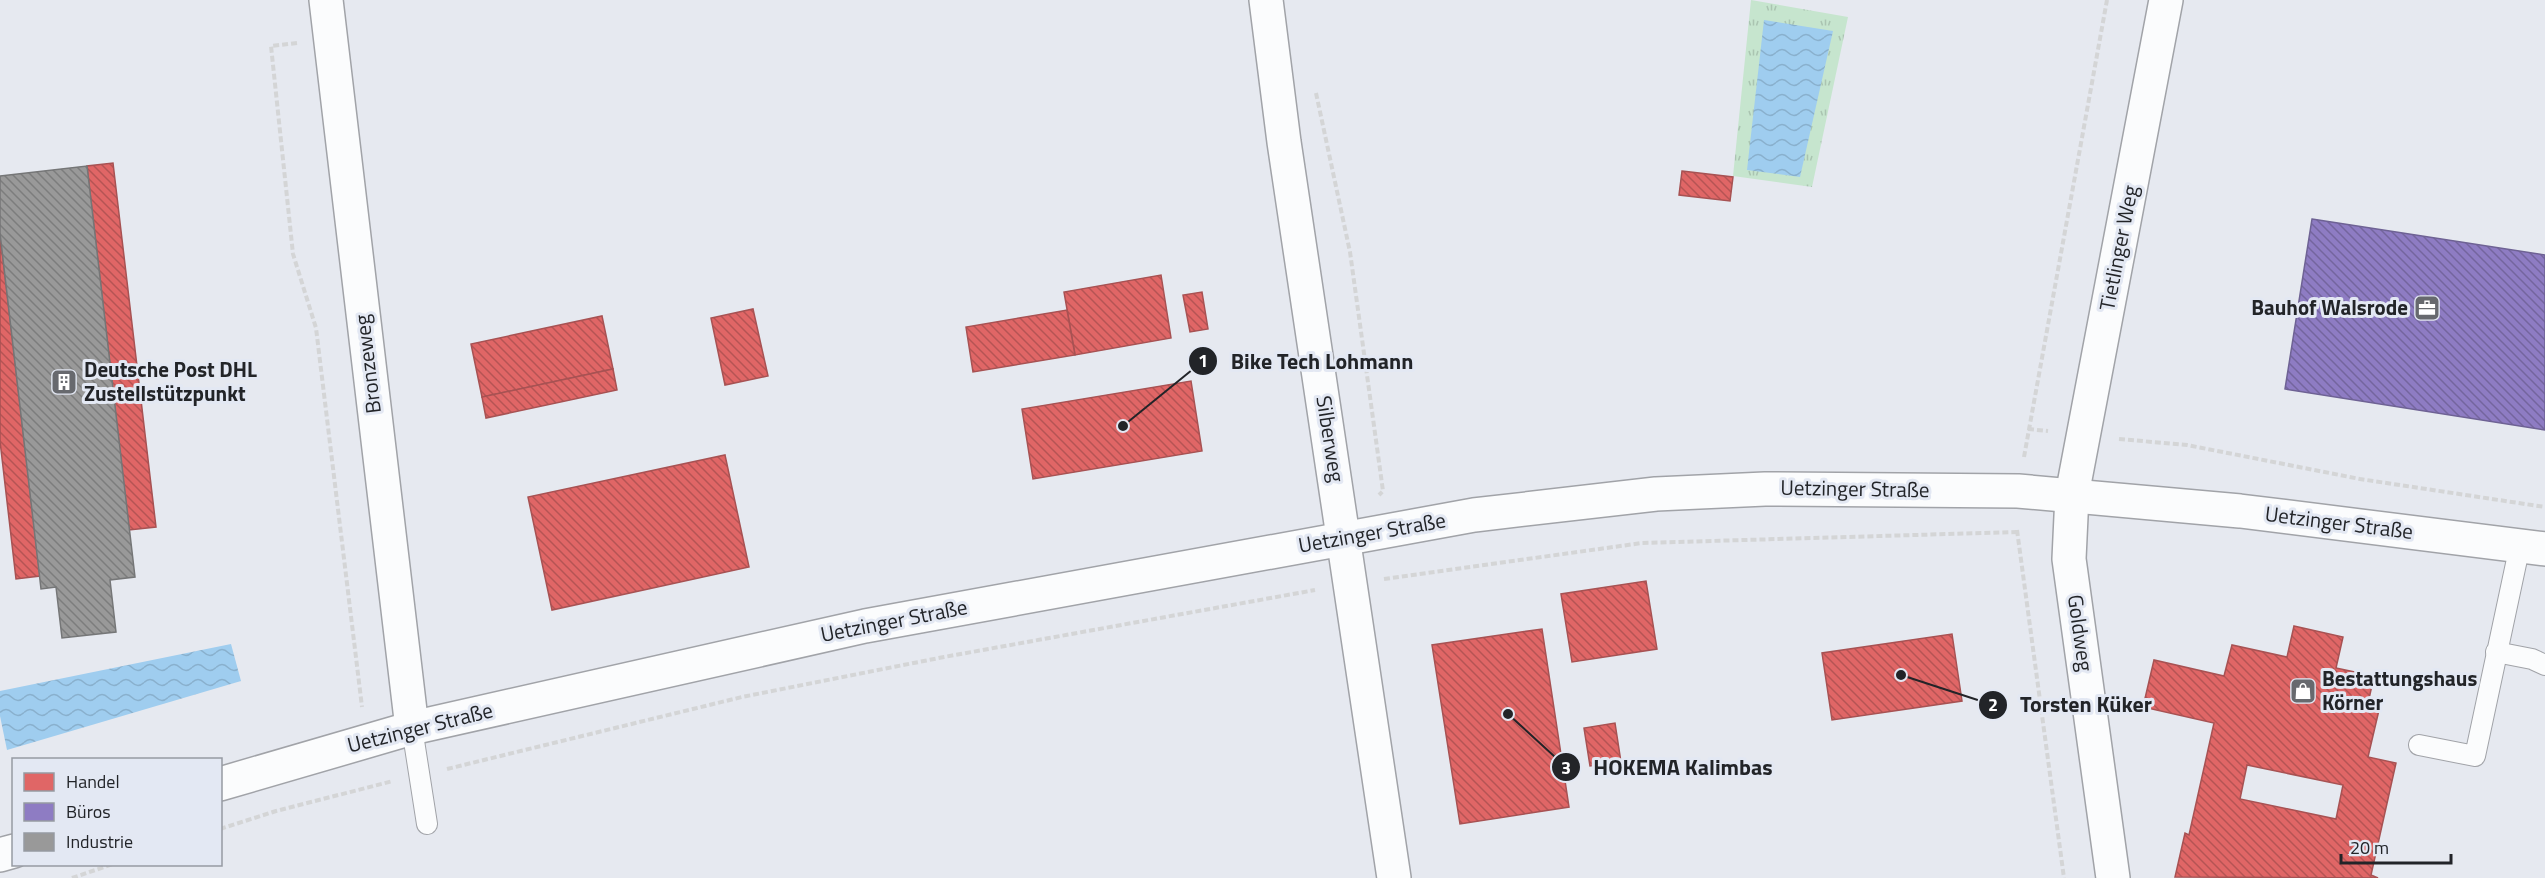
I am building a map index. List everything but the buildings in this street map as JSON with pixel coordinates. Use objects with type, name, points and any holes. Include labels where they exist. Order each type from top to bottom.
[{"type":"street","name":"Bronzeweg","points":[[326,0],[412,728]]},
{"type":"street","name":"Silberweg","points":[[1266,0],[1288,165],[1394,878]]},
{"type":"street","name":"Tietlinger Weg","points":[[2072,495],[2166,0]]},
{"type":"street","name":"Uetzinger Straße","points":[[222,783],[412,728],[865,626],[1474,515],[1656,494],[1765,489],[2018,491],[2240,511],[2532,547]]},
{"type":"street","name":"Goldweg","points":[[2072,495],[2069,559],[2113,878]]},
{"type":"lane","points":[[2419,745],[2475,756],[2496,652],[2532,547]]},
{"type":"lane","points":[[2496,652],[2545,665]]},
{"type":"lane","points":[[412,728],[427,824]]},
{"type":"path","points":[[2064,878],[2017,532],[2018,491],[2107,0]]},
{"type":"path","points":[[330,39],[271,46],[293,254],[316,328],[366,741]]},
{"type":"path","points":[[1316,90],[1350,252],[1383,491],[1345,538]]},
{"type":"path","points":[[2028,429],[2187,446],[2360,479],[2545,507]]},
{"type":"path","points":[[1372,580],[1642,543],[2017,532]]},
{"type":"path","points":[[222,828],[276,810],[742,697],[944,657],[1326,588]]},
{"type":"path","points":[[72,878],[106,866]]},
{"type":"green space","points":[[1751,0],[1848,17],[1812,187],[1733,176]]},
{"type":"water","points":[[1764,20],[1833,31],[1800,177],[1747,170]]},
{"type":"water","points":[[231,644],[241,681],[7,750],[0,716],[0,691]]},
{"type":"place","name":"Bauhof Walsrode","points":[[2427,308]]},
{"type":"place","name":"Deutsche Post DHL Zustellstützpunkt","points":[[64,382]]},
{"type":"place","name":"Bike Tech Lohmann","points":[[1123,426]]},
{"type":"place","name":"Torsten Küker","points":[[1901,675]]},
{"type":"place","name":"Bestattungshaus Körner","points":[[2303,691]]},
{"type":"place","name":"HOKEMA Kalimbas","points":[[1508,714]]}]
